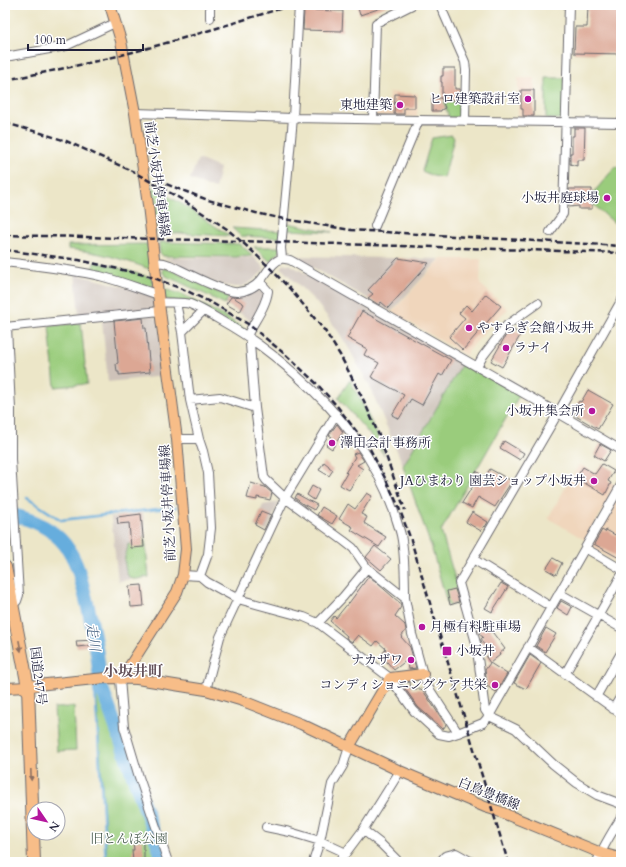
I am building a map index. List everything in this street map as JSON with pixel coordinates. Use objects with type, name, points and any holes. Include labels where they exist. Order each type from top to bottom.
[{"type":"highway","name":"国道247号","points":[[5,567],[28,687],[34,862]]},
{"type":"main road","name":"前芝小坂井停車場線","points":[[110,5],[121,41],[135,113],[148,205],[177,439],[186,550],[183,575],[177,592],[120,679]]},
{"type":"main road","points":[[5,688],[28,687],[95,679],[137,679],[206,690],[243,701],[301,724],[349,747],[390,678],[424,674]]},
{"type":"main road","name":"白鳥豊橋線","points":[[349,747],[400,771],[485,807],[498,811],[599,857],[621,857]]},
{"type":"street","points":[[210,5],[210,18]]},
{"type":"street","points":[[373,119],[376,23],[412,5]]},
{"type":"street","points":[[440,5],[465,62],[465,121]]},
{"type":"street","points":[[550,232],[563,214],[569,5]]},
{"type":"street","points":[[282,258],[281,248],[293,118],[301,6]]},
{"type":"street","points":[[5,57],[66,46],[115,23]]},
{"type":"street","points":[[135,113],[293,118],[621,123]]},
{"type":"street","points":[[375,226],[419,120]]},
{"type":"street","points":[[155,262],[170,265],[232,293],[244,291],[260,282],[270,268],[282,258]]},
{"type":"street","points":[[282,258],[290,260],[621,450]]},
{"type":"street","points":[[5,262],[100,276],[120,282],[160,303]]},
{"type":"street","points":[[260,282],[268,291],[268,296],[256,319],[249,337],[255,408],[264,477],[285,498],[344,540],[353,548],[367,568],[406,598]]},
{"type":"street","points":[[621,301],[459,583],[476,643],[485,710],[489,716],[516,730],[553,764],[577,783],[597,795],[621,804]]},
{"type":"street","points":[[13,605],[17,601],[19,594],[11,459],[11,409],[6,327],[160,303],[189,303],[249,337],[295,373],[336,414],[350,430],[365,452],[379,477],[394,511],[401,535],[406,598],[412,634],[428,687],[458,733]]},
{"type":"street","points":[[176,303],[182,332],[190,400],[208,473],[211,528],[208,554],[200,576]]},
{"type":"street","points":[[477,367],[483,356],[507,324],[538,303]]},
{"type":"street","points":[[182,332],[203,311]]},
{"type":"street","points":[[190,400],[220,397],[255,408]]},
{"type":"street","points":[[206,690],[220,637],[285,498],[336,414]]},
{"type":"street","points":[[177,439],[199,439]]},
{"type":"street","points":[[183,575],[200,576],[207,582],[238,599],[304,617],[318,624],[390,678],[414,711],[439,734],[449,736],[483,723],[489,716],[621,485]]},
{"type":"street","points":[[585,548],[621,569]]},
{"type":"street","points":[[473,559],[551,607]]},
{"type":"street","points":[[318,624],[367,568]]},
{"type":"street","points":[[565,674],[621,576]]},
{"type":"street","points":[[559,593],[621,628]]},
{"type":"street","points":[[528,647],[621,714]]},
{"type":"street","points":[[596,697],[621,653]]},
{"type":"street","points":[[120,679],[124,727],[139,777],[168,862]]},
{"type":"street","points":[[614,709],[621,696]]},
{"type":"street","points":[[313,862],[320,841],[332,784],[343,766],[349,747]]},
{"type":"street","points":[[339,862],[362,830],[400,771]]},
{"type":"street","points":[[599,857],[621,818]]},
{"type":"street","points":[[266,827],[320,841],[346,853]]},
{"type":"street","points":[[362,830],[381,844],[399,862]]},
{"type":"street","points":[[440,862],[445,856],[456,853],[472,862]]},
{"type":"shaded area","points":[[518,78],[535,78],[534,119],[518,119]]},
{"type":"shaded area","points":[[389,92],[418,93],[417,117],[375,116],[375,109],[388,109]]},
{"type":"shaded area","points":[[198,159],[220,168],[215,189],[190,179]]},
{"type":"shaded area","points":[[253,256],[265,269],[255,279],[241,287],[222,285],[214,282],[164,258],[249,258]]},
{"type":"shaded area","points":[[293,256],[440,259],[391,312]]},
{"type":"shaded area","points":[[441,259],[481,259],[480,284],[508,309],[493,322],[465,355],[392,312]]},
{"type":"shaded area","points":[[284,264],[289,264],[463,362],[403,465],[369,385],[348,347],[336,328],[315,301],[280,267]]},
{"type":"shaded area","points":[[75,274],[153,294],[157,302],[151,309],[79,315]]},
{"type":"shaded area","points":[[255,289],[265,293],[252,322],[225,304],[230,296],[245,296],[254,292]]},
{"type":"shaded area","points":[[152,315],[159,321],[164,376],[108,382],[102,321]]},
{"type":"shaded area","points":[[579,464],[617,486],[585,540],[548,518]]},
{"type":"shaded area","points":[[621,491],[621,565],[591,548],[590,545]]},
{"type":"shaded area","points":[[279,502],[267,531],[254,526],[263,505]]},
{"type":"shaded area","points":[[143,513],[149,577],[118,581],[111,517]]},
{"type":"green space","points":[[546,78],[565,78],[564,119],[546,119]]},
{"type":"green space","points":[[444,102],[463,102],[463,118],[449,118]]},
{"type":"green space","points":[[452,135],[454,138],[444,178],[433,176],[422,171],[432,138]]},
{"type":"green space","name":"小坂井庭球場","points":[[616,166],[621,170],[621,229],[594,205],[594,192]]},
{"type":"green space","points":[[153,187],[182,204],[230,236],[157,232],[151,189]]},
{"type":"green space","points":[[287,223],[332,232],[287,230]]},
{"type":"green space","points":[[232,228],[282,231],[282,238],[241,236]]},
{"type":"green space","points":[[159,242],[239,244],[252,255],[237,257],[163,256],[160,253]]},
{"type":"green space","points":[[150,244],[152,270],[111,256],[68,249],[68,245]]},
{"type":"green space","points":[[254,247],[280,247],[279,253],[271,262]]},
{"type":"green space","points":[[95,262],[152,278],[153,289],[90,272]]},
{"type":"green space","points":[[163,268],[171,270],[212,290],[229,296],[225,304],[166,276],[163,273]]},
{"type":"green space","points":[[163,289],[182,294],[226,317],[247,331],[246,333],[202,308],[164,299]]},
{"type":"green space","points":[[81,323],[87,384],[55,387],[49,326]]},
{"type":"green space","points":[[463,362],[520,394],[441,531],[462,602],[448,606],[431,546],[403,466]]},
{"type":"green space","points":[[350,380],[376,432],[384,455],[371,436],[338,398]]},
{"type":"green space","points":[[138,538],[145,538],[149,577],[133,579],[128,576],[125,566],[125,556],[128,544],[139,544]]},
{"type":"green space","name":"旧とんぼ公園","points":[[96,688],[100,688],[100,692],[102,692],[132,781],[162,862],[107,862]]},
{"type":"green space","points":[[74,707],[76,750],[57,751],[54,708]]},
{"type":"building","points":[[357,5],[386,5],[387,6],[360,15]]},
{"type":"building","points":[[588,5],[621,5],[621,54],[574,53],[575,27],[587,27]]},
{"type":"building","points":[[304,10],[343,11],[342,31],[303,30]]},
{"type":"building","points":[[443,68],[455,68],[455,89],[460,89],[460,100],[442,100],[441,76],[443,76]]},
{"type":"building","name":"ヒロ建築設計室","points":[[521,90],[534,90],[534,116],[523,116],[523,109],[521,109]]},
{"type":"building","points":[[395,94],[415,95],[415,108],[404,108],[404,114],[394,114]]},
{"type":"building","points":[[432,98],[441,98],[445,108],[441,111],[432,111]]},
{"type":"building","points":[[574,128],[585,128],[584,160],[577,160],[577,166],[570,164],[570,153],[572,153],[572,136],[574,136]]},
{"type":"building","points":[[569,189],[592,189],[592,209],[579,209],[579,206],[569,207]]},
{"type":"building","points":[[398,258],[429,263],[388,308],[381,302],[379,305],[368,298],[373,294],[368,290]]},
{"type":"building","name":"やすらぎ会館小坂井","points":[[486,294],[501,306],[463,350],[449,337],[465,318],[459,313],[466,305],[472,311]]},
{"type":"building","points":[[231,297],[244,304],[240,312],[226,304]]},
{"type":"building","points":[[362,311],[451,360],[442,376],[439,374],[422,405],[411,399],[399,419],[392,415],[404,395],[371,377],[379,363],[364,355],[367,349],[347,338]]},
{"type":"building","points":[[143,318],[144,328],[146,328],[150,372],[119,375],[116,364],[118,363],[114,321]]},
{"type":"building","name":"ラナイ","points":[[511,329],[521,334],[502,367],[491,361]]},
{"type":"building","name":"小坂井集会所","points":[[588,390],[613,404],[598,429],[574,415],[578,408],[576,406],[579,401],[581,402]]},
{"type":"building","points":[[337,424],[343,432],[332,449],[326,445],[332,437],[329,435]]},
{"type":"building","points":[[504,441],[524,453],[520,460],[500,448]]},
{"type":"building","points":[[600,444],[611,450],[604,461],[594,455]]},
{"type":"building","points":[[358,452],[364,461],[357,465],[363,469],[349,490],[340,485],[347,473],[345,473],[355,457],[353,454]]},
{"type":"building","points":[[324,462],[333,470],[329,476],[319,470]]},
{"type":"building","name":"JAひまわり 園芸ショップ小坂井","points":[[602,464],[614,471],[608,481],[611,483],[605,495],[576,478],[583,467],[595,474]]},
{"type":"building","points":[[490,469],[512,481],[495,507],[478,497],[472,508],[462,503],[474,484],[470,482],[476,471],[485,477]]},
{"type":"building","points":[[251,483],[265,487],[272,493],[270,500],[257,497],[257,500],[247,498]]},
{"type":"building","points":[[312,486],[319,490],[314,500],[307,495]]},
{"type":"building","points":[[367,493],[372,496],[361,514],[367,517],[364,523],[386,537],[379,547],[351,530],[353,527],[339,519],[348,504],[355,509]]},
{"type":"building","points":[[297,494],[317,505],[314,510],[295,498]]},
{"type":"building","points":[[322,507],[337,516],[332,524],[317,515]]},
{"type":"building","points":[[261,511],[271,515],[264,530],[255,525]]},
{"type":"building","points":[[472,512],[488,522],[481,531],[466,522]]},
{"type":"building","points":[[141,514],[144,547],[131,548],[129,523],[118,524],[117,517]]},
{"type":"building","points":[[602,530],[605,532],[606,530],[621,538],[621,559],[594,544]]},
{"type":"building","points":[[375,546],[391,559],[381,570],[366,557]]},
{"type":"building","points":[[553,558],[562,563],[556,575],[546,569]]},
{"type":"building","points":[[369,576],[400,603],[401,607],[395,616],[405,625],[406,630],[401,637],[410,647],[416,668],[409,669],[407,660],[394,670],[381,655],[386,649],[377,641],[373,646],[358,635],[352,642],[346,638],[347,636],[330,621],[334,616],[336,618],[349,603]]},
{"type":"building","points":[[501,583],[508,587],[492,612],[485,608]]},
{"type":"building","points":[[142,585],[144,606],[131,607],[129,586]]},
{"type":"building","points":[[455,589],[459,602],[450,605],[447,591]]},
{"type":"building","points":[[561,601],[572,607],[568,615],[557,608]]},
{"type":"building","points":[[481,620],[491,627],[490,629],[505,649],[490,663],[486,657],[491,653],[481,641],[483,637],[478,631],[477,626]]},
{"type":"building","points":[[546,628],[556,634],[545,652],[536,646]]},
{"type":"building","points":[[95,640],[95,645],[77,647],[76,641]]},
{"type":"building","points":[[530,655],[541,663],[526,689],[514,683]]},
{"type":"building","points":[[490,663],[507,674],[496,692],[487,686],[485,670]]},
{"type":"building","points":[[410,682],[411,689],[421,689],[424,692],[446,725],[443,729],[418,707],[401,683]]},
{"type":"building","points":[[143,840],[144,862],[133,862],[133,841]]},
{"type":"waterway","points":[[27,498],[61,520],[176,507]]},
{"type":"waterway","name":"走川","points":[[5,513],[27,519],[48,529],[60,539],[71,553],[78,569],[90,614],[98,658],[100,691],[103,691],[164,862]]},
{"type":"waterway","points":[[97,681],[95,688],[106,862]]},
{"type":"railway","points":[[5,80],[133,52],[292,5]]},
{"type":"railway","points":[[5,123],[66,141],[134,172]]},
{"type":"railway","points":[[130,170],[181,199],[227,229],[270,268],[290,289],[325,331],[340,355],[364,401],[378,433],[405,510]]},
{"type":"railway","points":[[158,181],[208,200],[256,213],[351,230],[621,246]]},
{"type":"railway","points":[[5,235],[621,253]]},
{"type":"railway","points":[[5,250],[79,260],[149,276],[187,291],[212,303],[248,324],[286,355],[316,383],[337,406],[370,449],[398,505],[411,540],[508,862]]},
{"type":"place","name":"ヒロ建築設計室","points":[[528,99]]},
{"type":"place","name":"東地建築","points":[[400,105]]},
{"type":"place","name":"小坂井庭球場","points":[[607,198]]},
{"type":"place","name":"やすらぎ会館小坂井","points":[[469,328]]},
{"type":"place","name":"ラナイ","points":[[506,348]]},
{"type":"place","name":"小坂井集会所","points":[[592,411]]},
{"type":"place","name":"澤田会計事務所","points":[[332,443]]},
{"type":"place","name":"JAひまわり 園芸ショップ小坂井","points":[[594,481]]},
{"type":"place","name":"月極有料駐車場","points":[[422,627]]},
{"type":"place","name":"小坂井","points":[[447,651]]},
{"type":"place","name":"ナカザワ","points":[[411,660]]},
{"type":"place","name":"コンディショニングケア共栄","points":[[495,685]]},
{"type":"district","name":"小坂井町","points":[[133,671]]}]
